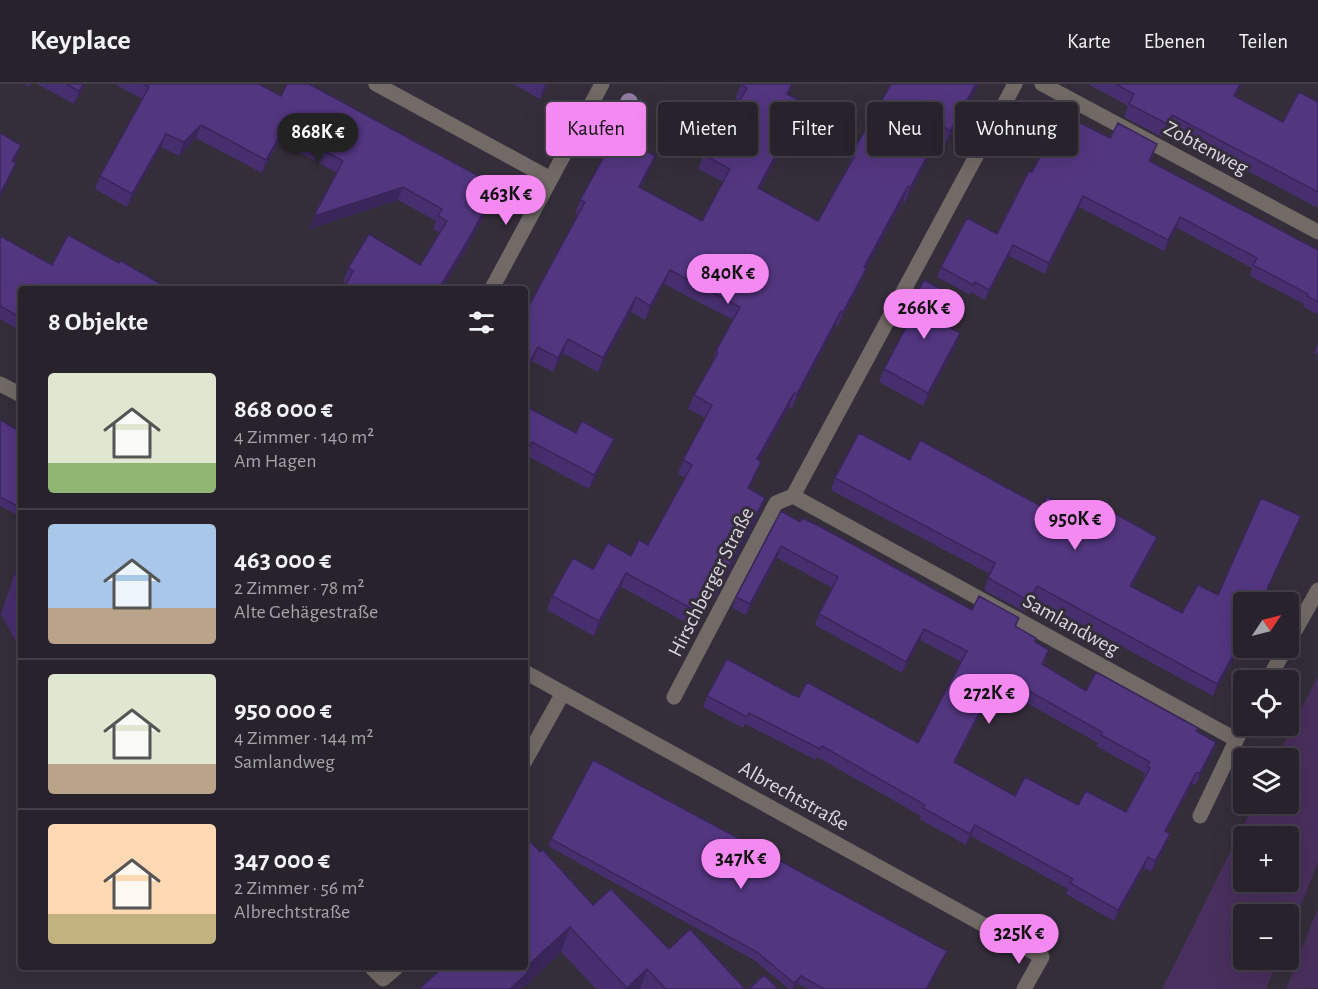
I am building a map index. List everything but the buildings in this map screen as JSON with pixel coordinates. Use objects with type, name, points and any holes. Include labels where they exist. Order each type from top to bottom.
[{"type":"street","points":[[376,84],[431,106],[551,179]]},
{"type":"street","points":[[493,286],[602,84]]},
{"type":"street","name":"Hirschberger Straße","points":[[674,697],[776,503],[793,496],[1003,96],[1016,84]]},
{"type":"street","name":"Zobtenweg","points":[[1042,84],[1318,232]]},
{"type":"street","points":[[0,384],[18,393]]},
{"type":"street","name":"Samlandweg","points":[[793,496],[1235,739]]},
{"type":"street","points":[[1299,624],[1318,590]]},
{"type":"street","name":"Albrechtstraße","points":[[528,674],[1042,957],[1024,989]]},
{"type":"street","points":[[528,756],[563,693]]},
{"type":"street","points":[[1200,816],[1237,736]]},
{"type":"street","points":[[374,970],[383,979],[394,970]]},
{"type":"shaded area","points":[[1318,676],[1318,862],[1299,910],[1299,904],[1233,904],[1233,970],[1274,970],[1266,989],[1162,989],[1233,846],[1233,892],[1299,892],[1299,826],[1243,826],[1249,814],[1299,814],[1299,748],[1282,748],[1288,736],[1299,736],[1299,714]]},
{"type":"shaded area","points":[[1318,908],[1318,988],[1286,989],[1294,970],[1299,970],[1299,956]]}]
